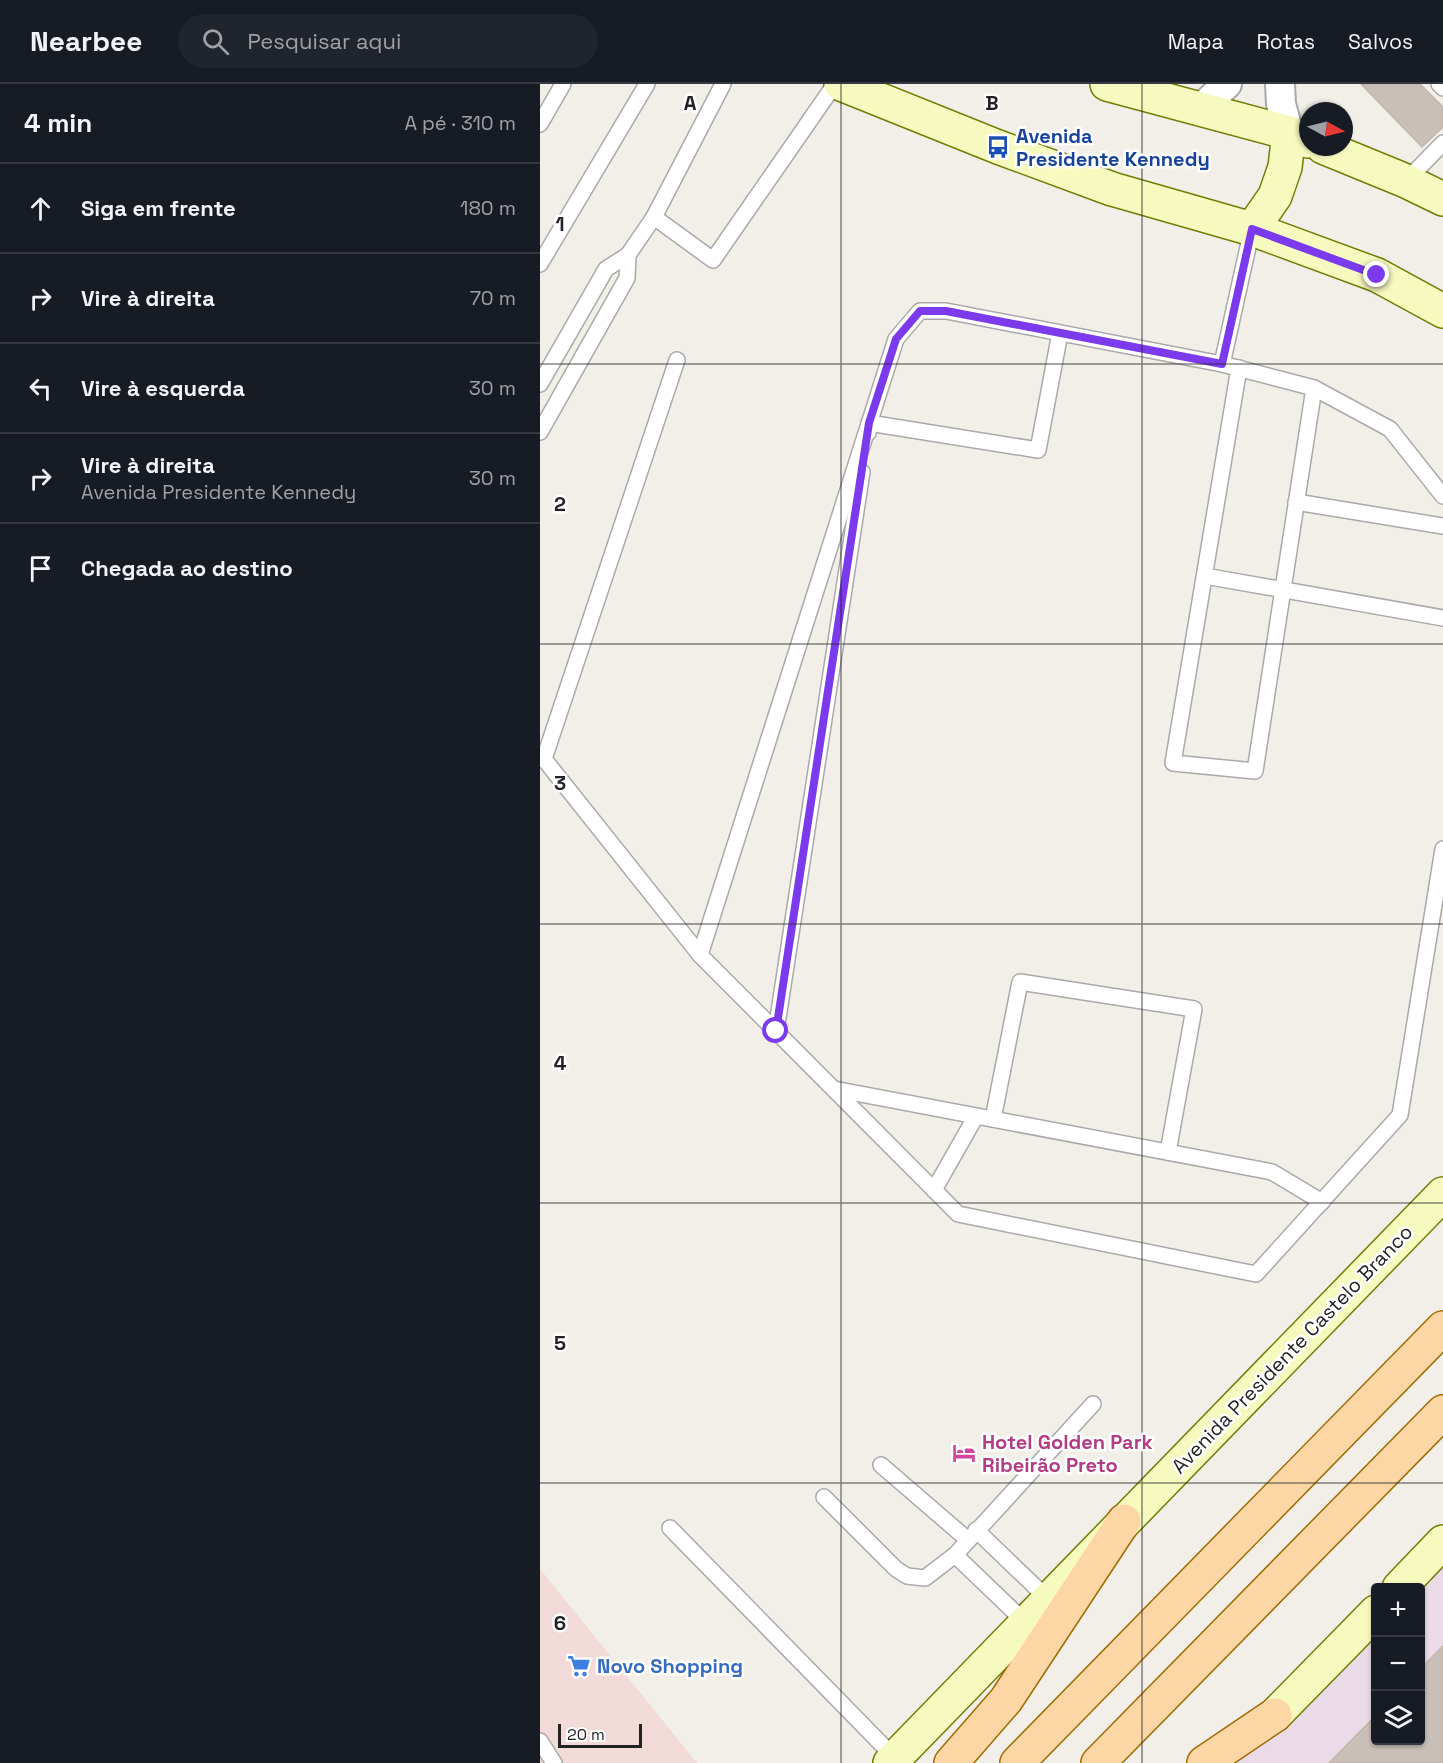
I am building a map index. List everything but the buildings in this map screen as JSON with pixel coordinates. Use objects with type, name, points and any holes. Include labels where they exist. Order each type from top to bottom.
[{"type":"main road","points":[[841,84],[998,147],[1112,189],[1252,229],[1377,275],[1443,311]]},
{"type":"main road","points":[[1107,84],[1298,137],[1275,196],[1252,229]]},
{"type":"main road","points":[[1345,156],[1443,199]]},
{"type":"main road","name":"Avenida Presidente Castelo Branco","points":[[892,1760],[1443,1194]]},
{"type":"main road","points":[[1017,1763],[1443,1328]]},
{"type":"main road","points":[[1098,1763],[1443,1412]]},
{"type":"main road","points":[[951,1763],[1006,1700],[1124,1521]]},
{"type":"main road","points":[[1403,1583],[1443,1542]]},
{"type":"main road","points":[[1204,1763],[1275,1715],[1371,1617]]},
{"type":"street","points":[[1200,109],[1227,84]]},
{"type":"street","points":[[1280,84],[1281,104],[1298,137]]},
{"type":"street","points":[[1229,1763],[1275,1715]]},
{"type":"lane","points":[[540,124],[563,84]]},
{"type":"lane","points":[[540,264],[647,84]]},
{"type":"lane","points":[[540,384],[606,269],[627,255],[654,217],[723,84]]},
{"type":"lane","points":[[654,217],[713,260],[835,84]]},
{"type":"lane","points":[[1439,84],[1443,88]]},
{"type":"lane","points":[[1406,181],[1443,143]]},
{"type":"lane","points":[[1222,364],[1252,229]]},
{"type":"lane","points":[[540,432],[627,278],[627,255]]},
{"type":"lane","points":[[700,955],[896,339],[920,311],[946,311],[1222,364],[1314,388],[1390,429],[1443,496]]},
{"type":"lane","points":[[869,423],[1038,450],[1060,333]]},
{"type":"lane","points":[[677,360],[542,765],[700,955],[958,1214],[1256,1274],[1400,1116],[1443,849]]},
{"type":"lane","points":[[1239,368],[1173,763],[1255,771],[1314,388]]},
{"type":"lane","points":[[776,1031],[869,423]]},
{"type":"lane","points":[[1296,502],[1443,526]]},
{"type":"lane","points":[[1205,576],[1443,618]]},
{"type":"lane","points":[[993,1119],[1020,982],[1194,1009],[1168,1152]]},
{"type":"lane","points":[[834,1089],[1272,1172],[1322,1202]]},
{"type":"lane","points":[[934,1190],[976,1116]]},
{"type":"lane","points":[[824,1497],[896,1569],[908,1576],[925,1578],[955,1555],[1093,1404]]},
{"type":"lane","points":[[881,1466],[972,1535],[1048,1599]]},
{"type":"lane","points":[[670,1528],[892,1760]]},
{"type":"lane","points":[[955,1555],[1025,1622]]},
{"type":"lane","points":[[540,1741],[554,1763]]},
{"type":"shaded area","points":[[1443,1545],[1443,1763],[1230,1763],[1371,1618],[1371,1745],[1425,1745],[1425,1583],[1423,1583]]},
{"type":"shaded area","name":"Novo Shopping","points":[[540,1569],[697,1763],[540,1763]]},
{"type":"place","name":"Avenida Presidente Kennedy","points":[[998,147]]},
{"type":"place","name":"Hotel Golden Park Ribeirão Preto","points":[[964,1453]]},
{"type":"place","name":"Novo Shopping","points":[[579,1666]]},
{"type":"route","points":[[776,1031],[869,423],[896,339],[920,311],[946,311],[1222,364],[1252,229],[1377,275]]}]
